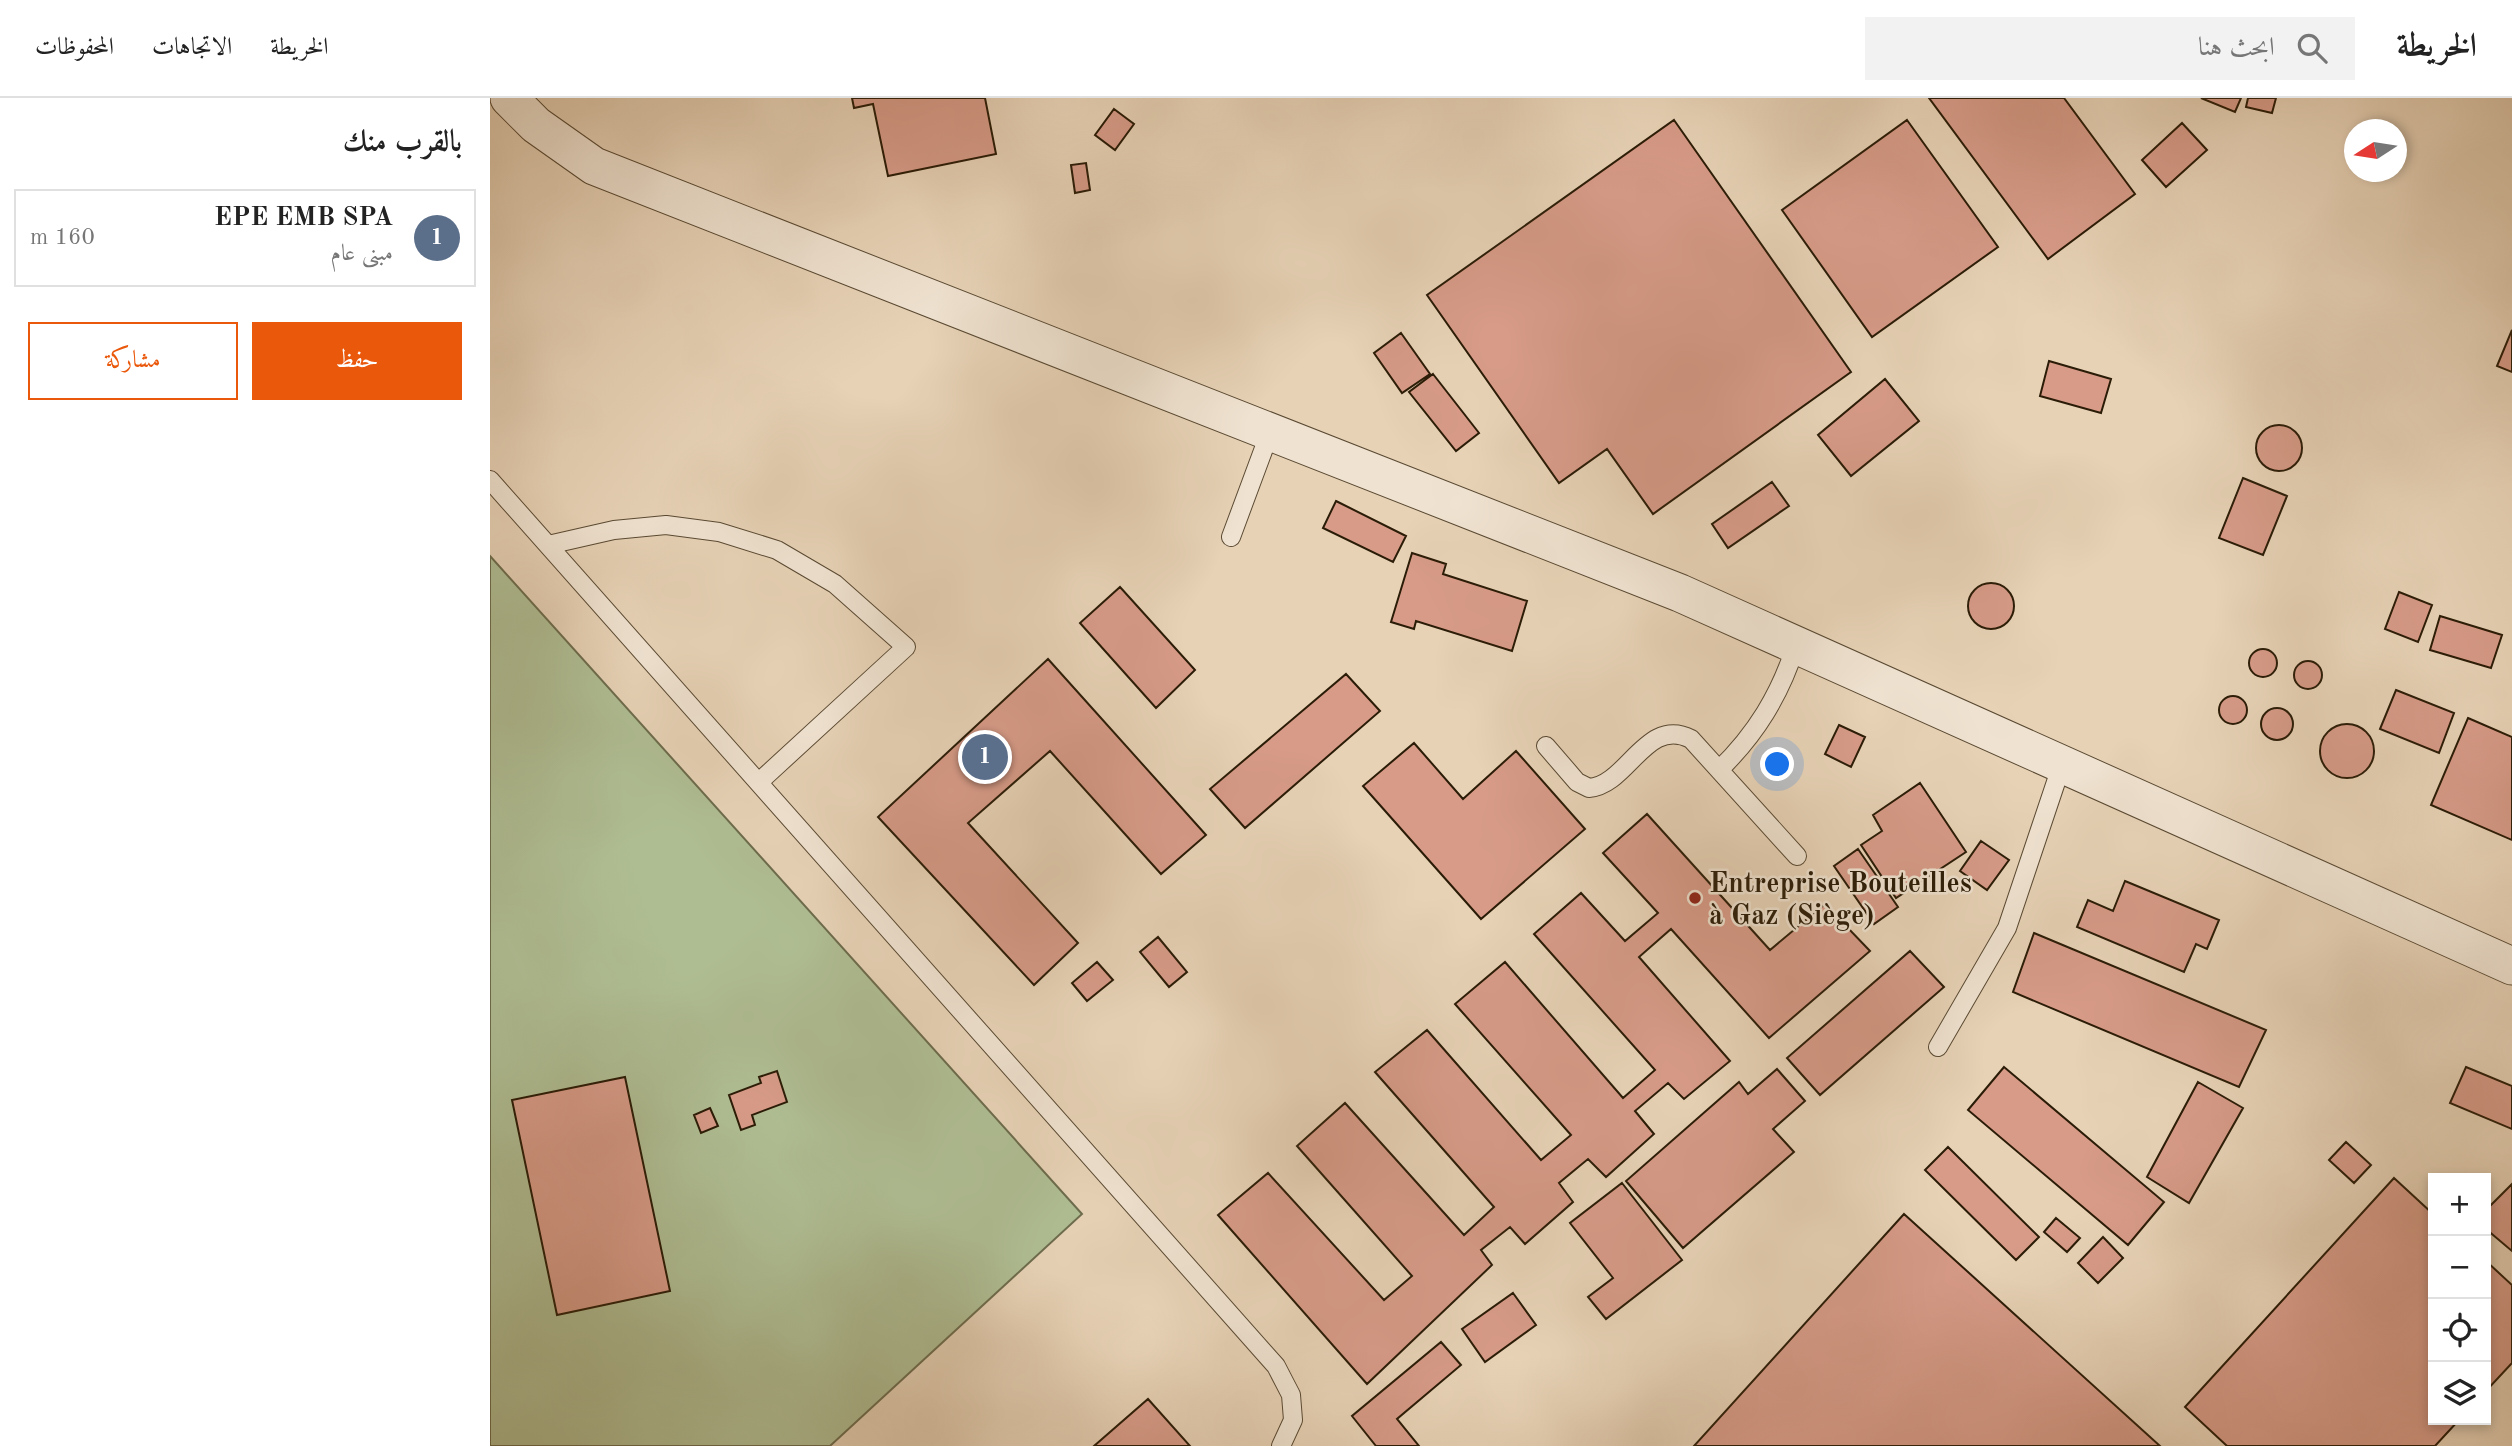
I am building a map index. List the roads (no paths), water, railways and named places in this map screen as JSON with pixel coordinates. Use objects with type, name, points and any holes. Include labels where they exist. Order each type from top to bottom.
[{"type":"street","points":[[509,98],[536,125],[594,166],[1680,593],[2512,966]]},
{"type":"lane","points":[[1231,537],[1270,432]]},
{"type":"lane","points":[[490,480],[1276,1366],[1292,1395],[1293,1420],[1281,1446]]},
{"type":"lane","points":[[548,545],[614,530],[666,525],[719,533],[777,550],[835,584],[906,647],[759,782]]},
{"type":"lane","points":[[1719,770],[1740,749],[1770,708],[1787,673],[1796,645]]},
{"type":"lane","points":[[1546,746],[1577,782],[1589,788],[1602,785],[1656,739],[1673,733],[1691,739],[1797,856]]},
{"type":"lane","points":[[1938,1047],[2007,928],[2062,764]]},
{"type":"place","name":"EPE EMB SPA","points":[[985,757]]},
{"type":"place","name":"Entreprise Bouteilles à Gaz (Siège)","points":[[1695,898]]}]
